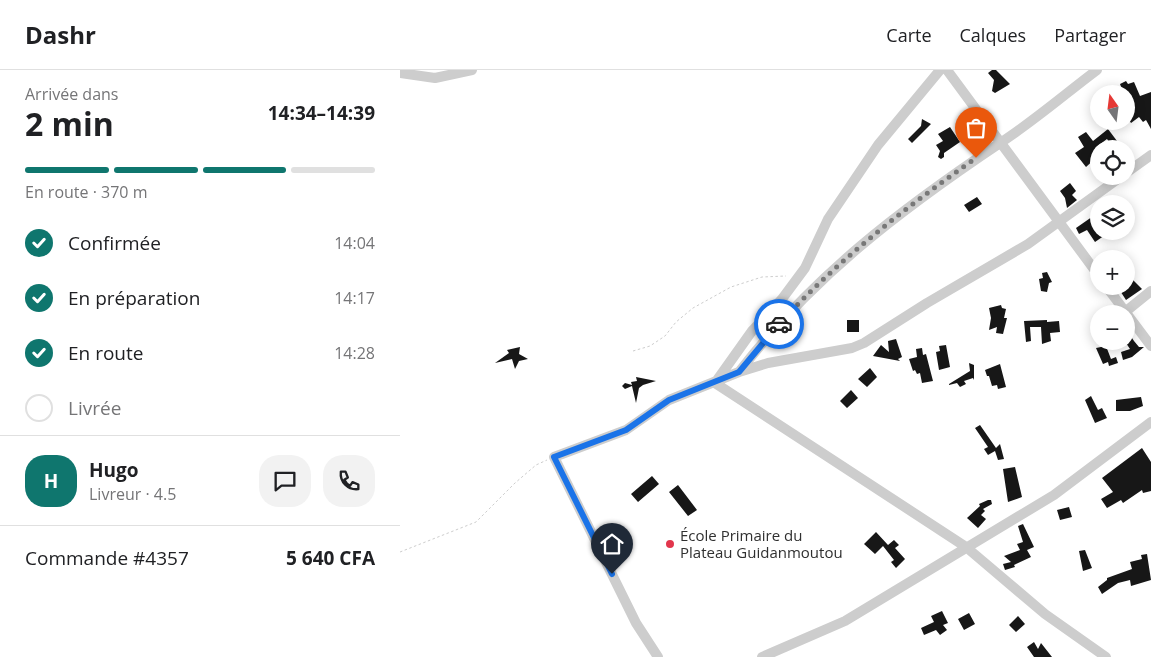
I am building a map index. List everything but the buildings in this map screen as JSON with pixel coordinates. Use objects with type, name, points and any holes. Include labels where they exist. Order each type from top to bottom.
[{"type":"street","points":[[400,74],[435,78],[472,70]]},
{"type":"street","points":[[715,383],[752,331],[782,299],[805,268],[828,219],[878,145],[940,70]]},
{"type":"street","points":[[947,70],[1090,264]]},
{"type":"street","points":[[739,372],[758,347],[828,272],[925,194],[1001,143],[1097,70]]},
{"type":"street","points":[[1135,167],[1151,155]]},
{"type":"street","points":[[658,657],[636,623],[554,457],[626,430],[669,400],[739,372],[768,363],[852,348],[864,343],[927,302],[1028,244],[1110,185]]},
{"type":"street","points":[[1134,305],[1151,291]]},
{"type":"street","points":[[1135,325],[1151,346]]},
{"type":"street","points":[[715,383],[966,547],[1046,614],[1106,657]]},
{"type":"street","points":[[762,657],[845,621],[1054,495],[1151,422]]},
{"type":"path","points":[[634,350],[650,346],[665,336],[676,322],[692,308],[731,287],[762,277],[789,276]]},
{"type":"path","points":[[400,552],[476,522],[536,465],[554,457]]},
{"type":"way so far","points":[[779,324],[828,272],[925,194],[976,158]]},
{"type":"place","name":"École Primaire du Plateau Guidanmoutou","points":[[670,544]]},
{"type":"route","points":[[612,574],[554,457],[626,430],[669,400],[739,372],[779,324]]}]
